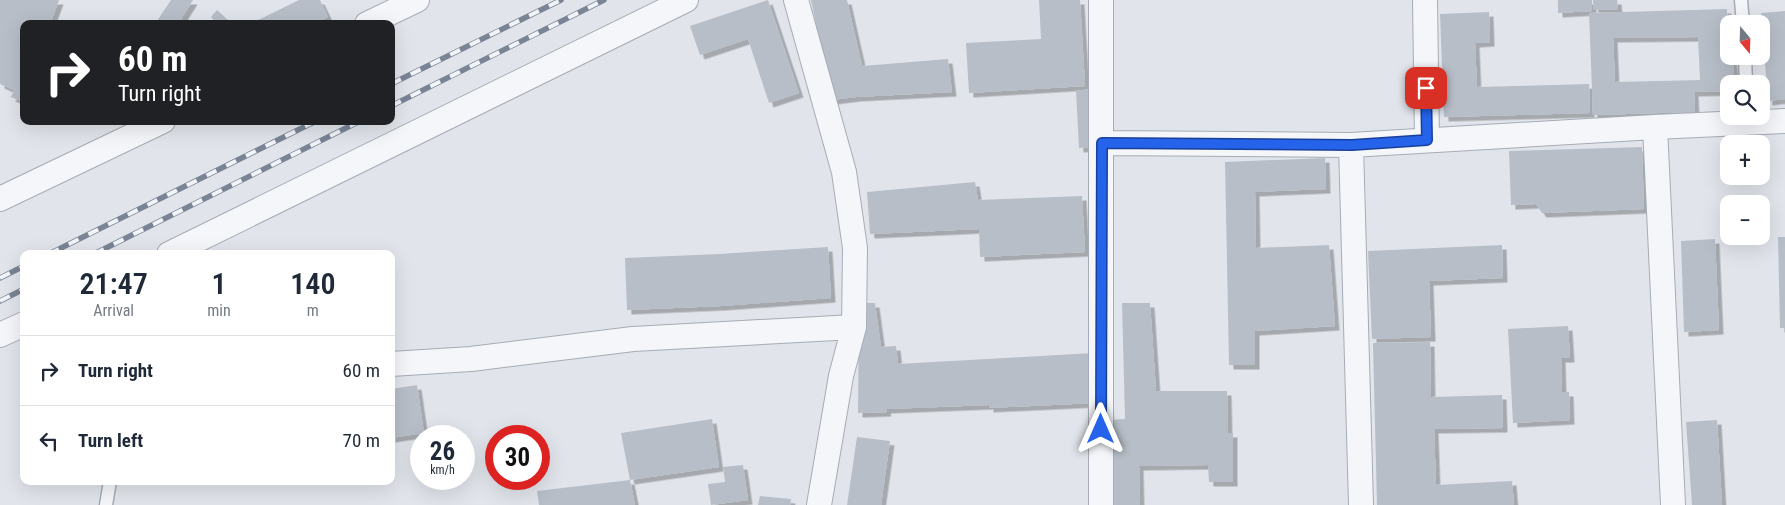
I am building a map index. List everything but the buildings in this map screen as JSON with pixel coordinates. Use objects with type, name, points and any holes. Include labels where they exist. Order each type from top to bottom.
[{"type":"street","points":[[375,20],[417,0]]},
{"type":"street","points":[[177,250],[686,0]]},
{"type":"street","points":[[796,0],[844,172],[855,248],[854,327],[841,376],[819,505]]},
{"type":"street","points":[[1101,0],[1101,505]]},
{"type":"street","points":[[1424,0],[1427,140]]},
{"type":"street","points":[[1770,121],[1785,122]]},
{"type":"street","points":[[1102,143],[1352,145],[1720,122]]},
{"type":"street","points":[[0,199],[155,125]]},
{"type":"street","points":[[1655,127],[1673,505]]},
{"type":"street","points":[[1352,145],[1361,505]]},
{"type":"street","points":[[0,335],[20,326]]},
{"type":"street","points":[[395,364],[471,359],[633,339],[854,327]]},
{"type":"lane","points":[[1742,0],[1743,15]]},
{"type":"lane","points":[[106,505],[109,485]]},
{"type":"railway","points":[[395,82],[561,0]]},
{"type":"railway","points":[[395,104],[604,0]]},
{"type":"railway","points":[[57,250],[308,125]]},
{"type":"railway","points":[[102,250],[352,125]]},
{"type":"railway","points":[[0,278],[20,268]]},
{"type":"railway","points":[[0,301],[20,291]]},
{"type":"route","points":[[1101,429],[1102,143],[1352,145],[1427,140],[1426,88]]}]
